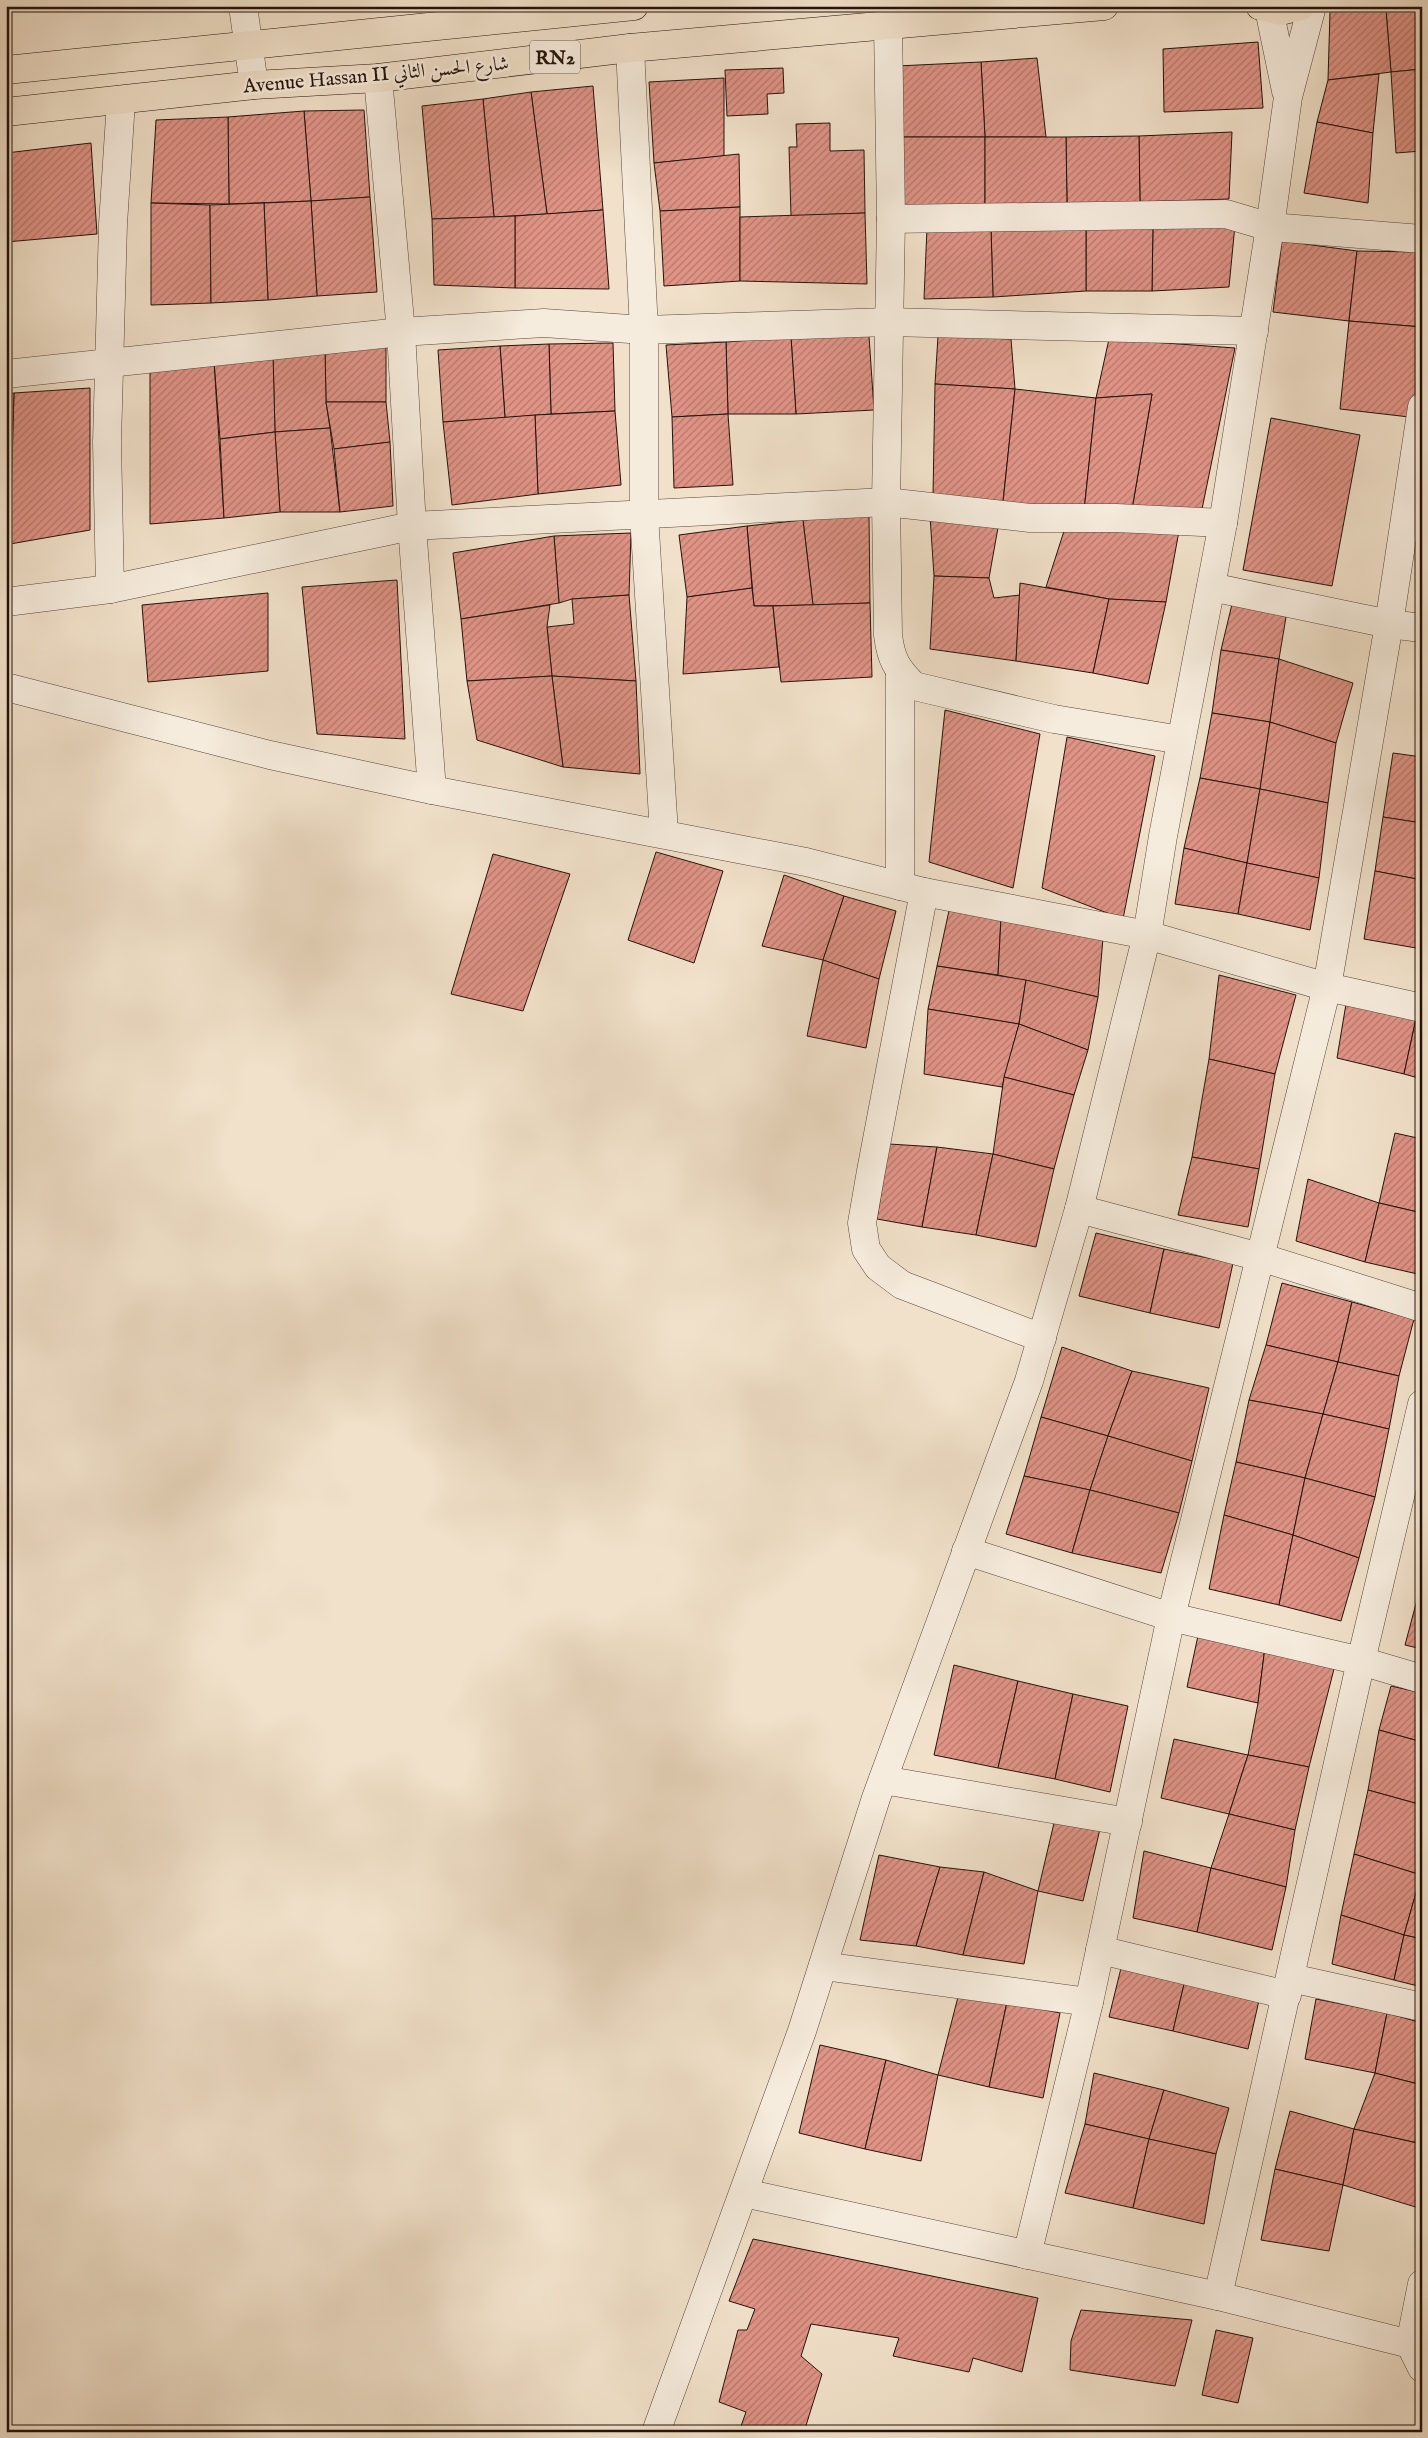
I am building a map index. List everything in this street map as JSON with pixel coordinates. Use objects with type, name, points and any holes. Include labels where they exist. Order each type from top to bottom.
[{"type":"main road","name":"Avenue Hassan II شارع الحسن الثاني","points":[[6,70],[249,47],[634,6]]},
{"type":"main road","name":"Avenue Hassan II شارع الحسن الثاني","points":[[6,112],[121,101],[254,85],[378,78],[630,48],[1104,6]]},
{"type":"main road","points":[[1265,8],[1281,11],[1301,6]]},
{"type":"street","points":[[243,6],[254,85]]},
{"type":"street","points":[[656,2432],[802,2031],[883,1780],[1028,1381],[1080,1209],[1147,935],[1181,740],[1223,523],[1270,227],[1288,97],[1312,6]]},
{"type":"street","points":[[1265,8],[1288,97]]},
{"type":"street","points":[[888,24],[891,219],[886,502],[890,655],[900,671],[914,686],[961,699],[1054,719],[1181,740]]},
{"type":"street","points":[[630,48],[644,330],[644,515],[664,833]]},
{"type":"street","points":[[378,78],[401,332],[412,526],[432,790]]},
{"type":"street","points":[[110,589],[107,442],[113,224],[121,101]]},
{"type":"street","points":[[891,219],[1226,214],[1270,227],[1422,239]]},
{"type":"street","points":[[6,374],[401,332],[544,323],[644,330],[888,322],[1254,331]]},
{"type":"street","points":[[1027,2255],[1089,2002],[1171,1617],[1327,987],[1388,624],[1422,407]]},
{"type":"street","points":[[6,602],[110,589],[412,526],[886,502],[1030,518],[1116,518],[1223,523]]},
{"type":"street","points":[[1211,588],[1388,624],[1422,628]]},
{"type":"street","points":[[900,671],[912,889],[862,1223],[866,1249],[878,1267],[902,1284],[1042,1338]]},
{"type":"street","points":[[6,687],[270,755],[432,790],[664,833],[806,862],[912,889],[1147,935],[1327,987],[1422,1008]]},
{"type":"street","points":[[1080,1209],[1260,1256],[1422,1308]]},
{"type":"street","points":[[1218,2296],[1361,1661],[1422,1404]]},
{"type":"street","points":[[966,1552],[1171,1617],[1361,1661],[1422,1679]]},
{"type":"street","points":[[883,1780],[1128,1822]]},
{"type":"street","points":[[1100,1950],[1289,1986],[1422,2007]]},
{"type":"street","points":[[823,1966],[1089,2002]]},
{"type":"street","points":[[744,2193],[1218,2296],[1416,2344]]},
{"type":"street","points":[[1422,2284],[1416,2344],[1422,2368]]},
{"type":"building","points":[[1386,10],[1422,11],[1422,69],[1391,72]]},
{"type":"building","points":[[1386,10],[1391,72],[1328,80],[1330,12]]},
{"type":"building","points":[[1258,42],[1263,108],[1164,112],[1163,49]]},
{"type":"building","points":[[1037,58],[1046,137],[985,137],[981,62]]},
{"type":"building","points":[[981,62],[985,137],[899,137],[897,66]]},
{"type":"building","points":[[783,68],[784,93],[767,94],[768,114],[727,116],[725,70]]},
{"type":"building","points":[[1422,69],[1422,151],[1396,153],[1391,72]]},
{"type":"building","points":[[1379,74],[1373,133],[1317,122],[1328,80]]},
{"type":"building","points":[[724,78],[724,156],[654,163],[649,82]]},
{"type":"building","points":[[593,86],[603,210],[547,214],[531,92]]},
{"type":"building","points":[[531,92],[547,214],[494,217],[483,99]]},
{"type":"building","points":[[483,99],[494,217],[432,219],[422,106]]},
{"type":"building","points":[[364,110],[370,197],[311,201],[304,111]]},
{"type":"building","points":[[304,111],[311,201],[229,204],[228,117]]},
{"type":"building","points":[[228,117],[229,204],[151,203],[156,120]]},
{"type":"building","points":[[1317,122],[1373,133],[1368,203],[1304,193]]},
{"type":"building","points":[[830,123],[830,151],[864,150],[865,213],[791,216],[789,147],[797,147],[796,124]]},
{"type":"building","points":[[1232,132],[1229,199],[1140,202],[1139,136]]},
{"type":"building","points":[[1139,136],[1140,202],[1067,203],[1066,137]]},
{"type":"building","points":[[899,137],[985,137],[985,204],[900,206]]},
{"type":"building","points":[[985,137],[1066,137],[1067,203],[985,204]]},
{"type":"building","points":[[91,143],[97,234],[6,242],[6,153]]},
{"type":"building","points":[[739,154],[740,207],[660,211],[654,163]]},
{"type":"building","points":[[370,197],[377,292],[317,296],[311,201]]},
{"type":"building","points":[[311,201],[317,296],[268,300],[264,203]]},
{"type":"building","points":[[151,203],[210,205],[211,303],[151,305]]},
{"type":"building","points":[[264,203],[268,300],[211,303],[210,205]]},
{"type":"building","points":[[740,207],[740,281],[664,286],[660,211]]},
{"type":"building","points":[[603,210],[609,289],[515,288],[515,216]]},
{"type":"building","points":[[865,213],[867,284],[740,281],[740,217]]},
{"type":"building","points":[[515,216],[515,288],[434,285],[432,219]]},
{"type":"building","points":[[1153,223],[1235,225],[1229,287],[1152,291]]},
{"type":"building","points":[[1153,223],[1152,291],[1086,291],[1086,225]]},
{"type":"building","points":[[1086,225],[1086,291],[993,297],[991,228]]},
{"type":"building","points":[[927,228],[991,228],[993,297],[924,299]]},
{"type":"building","points":[[1282,241],[1357,251],[1349,321],[1273,312]]},
{"type":"building","points":[[1357,251],[1422,252],[1422,327],[1349,321]]},
{"type":"building","points":[[1349,321],[1422,327],[1418,418],[1340,409]]},
{"type":"building","points":[[869,336],[874,410],[796,414],[791,337]]},
{"type":"building","points":[[938,336],[1011,339],[1015,389],[935,384]]},
{"type":"building","points":[[791,337],[796,414],[728,414],[726,342]]},
{"type":"building","points":[[1109,339],[1235,348],[1201,514],[1132,509],[1152,394],[1096,398]]},
{"type":"building","points":[[726,342],[728,414],[672,417],[666,345]]},
{"type":"building","points":[[613,343],[615,411],[551,414],[549,344]]},
{"type":"building","points":[[549,344],[551,414],[505,418],[500,346]]},
{"type":"building","points":[[386,346],[386,402],[326,402],[325,349]]},
{"type":"building","points":[[500,346],[505,418],[443,422],[438,350]]},
{"type":"building","points":[[325,349],[326,402],[330,428],[275,432],[273,354]]},
{"type":"building","points":[[273,354],[275,432],[220,439],[214,362]]},
{"type":"building","points":[[214,362],[224,518],[150,524],[150,370]]},
{"type":"building","points":[[935,384],[1015,389],[1003,502],[933,496]]},
{"type":"building","points":[[90,388],[90,530],[10,544],[14,393]]},
{"type":"building","points":[[1015,389],[1096,398],[1084,511],[1003,502]]},
{"type":"building","points":[[14,393],[11,464],[6,464],[6,394]]},
{"type":"building","points":[[1152,394],[1132,509],[1084,511],[1096,398]]},
{"type":"building","points":[[326,402],[386,402],[390,442],[334,449]]},
{"type":"building","points":[[615,411],[621,485],[538,494],[535,415]]},
{"type":"building","points":[[728,414],[733,485],[674,488],[672,417]]},
{"type":"building","points":[[535,415],[538,494],[452,505],[443,422]]},
{"type":"building","points":[[1271,418],[1360,435],[1332,586],[1243,570]]},
{"type":"building","points":[[330,428],[340,512],[280,512],[275,432]]},
{"type":"building","points":[[275,432],[280,512],[224,518],[220,439]]},
{"type":"building","points":[[390,442],[393,506],[340,512],[334,449]]},
{"type":"building","points":[[6,464],[11,464],[10,544],[6,544]]},
{"type":"building","points":[[869,514],[870,603],[813,605],[803,520]]},
{"type":"building","points":[[930,516],[999,522],[989,578],[934,576]]},
{"type":"building","points":[[803,520],[813,605],[754,606],[747,526]]},
{"type":"building","points":[[747,526],[752,588],[687,597],[679,535]]},
{"type":"building","points":[[1065,528],[1179,531],[1166,602],[1109,599],[1046,587]]},
{"type":"building","points":[[631,533],[629,595],[572,599],[559,603],[554,536]]},
{"type":"building","points":[[554,536],[559,603],[461,619],[453,553]]},
{"type":"building","points":[[934,576],[989,578],[994,598],[1020,595],[1016,661],[930,649]]},
{"type":"building","points":[[397,580],[405,739],[317,734],[302,587]]},
{"type":"building","points":[[1020,583],[1109,599],[1093,673],[1016,661]]},
{"type":"building","points":[[752,588],[754,606],[773,606],[779,667],[683,674],[687,597]]},
{"type":"building","points":[[268,593],[268,671],[148,682],[142,605]]},
{"type":"building","points":[[629,595],[636,681],[552,676],[547,627],[574,624],[572,599]]},
{"type":"building","points":[[1109,599],[1166,602],[1148,684],[1093,673]]},
{"type":"building","points":[[1233,600],[1286,617],[1279,659],[1221,650]]},
{"type":"building","points":[[870,603],[872,677],[781,682],[773,606]]},
{"type":"building","points":[[550,605],[547,627],[552,676],[467,681],[461,619]]},
{"type":"building","points":[[1221,650],[1279,659],[1270,722],[1212,713]]},
{"type":"building","points":[[1279,659],[1353,683],[1336,743],[1270,722]]},
{"type":"building","points":[[552,676],[636,681],[640,774],[563,767]]},
{"type":"building","points":[[552,676],[563,767],[477,740],[467,681]]},
{"type":"building","points":[[945,710],[1040,734],[1013,888],[929,862]]},
{"type":"building","points":[[1212,713],[1270,722],[1260,789],[1200,778]]},
{"type":"building","points":[[1270,722],[1336,743],[1328,803],[1260,789]]},
{"type":"building","points":[[1067,737],[1155,756],[1123,919],[1042,888]]},
{"type":"building","points":[[1393,753],[1422,757],[1422,823],[1383,817]]},
{"type":"building","points":[[1200,778],[1260,789],[1247,863],[1184,848]]},
{"type":"building","points":[[1260,789],[1328,803],[1319,878],[1247,863]]},
{"type":"building","points":[[1383,817],[1422,823],[1422,880],[1375,871]]},
{"type":"building","points":[[1184,848],[1247,863],[1238,914],[1175,904]]},
{"type":"building","points":[[656,852],[723,871],[694,963],[628,940]]},
{"type":"building","points":[[493,854],[570,874],[523,1011],[451,994]]},
{"type":"building","points":[[1247,863],[1319,878],[1310,930],[1238,914]]},
{"type":"building","points":[[1375,871],[1422,880],[1422,949],[1364,939]]},
{"type":"building","points":[[784,875],[844,896],[823,960],[762,946]]},
{"type":"building","points":[[844,896],[896,911],[879,979],[823,960]]},
{"type":"building","points":[[950,906],[1001,918],[998,975],[937,966]]},
{"type":"building","points":[[1001,918],[1103,938],[1098,997],[998,975]]},
{"type":"building","points":[[823,960],[879,979],[866,1048],[807,1036]]},
{"type":"building","points":[[937,966],[1026,980],[1019,1024],[928,1009]]},
{"type":"building","points":[[1219,975],[1296,995],[1275,1074],[1209,1059]]},
{"type":"building","points":[[1026,980],[1098,997],[1088,1050],[1019,1024]]},
{"type":"building","points":[[1347,998],[1417,1014],[1404,1074],[1337,1058]]},
{"type":"building","points":[[928,1009],[1019,1024],[1002,1087],[924,1074]]},
{"type":"building","points":[[1417,1014],[1422,1015],[1422,1079],[1404,1074]]},
{"type":"building","points":[[1019,1024],[1088,1050],[1074,1095],[1004,1077]]},
{"type":"building","points":[[1209,1059],[1275,1074],[1259,1169],[1192,1157]]},
{"type":"building","points":[[1004,1077],[1074,1095],[1054,1169],[993,1154]]},
{"type":"building","points":[[1395,1133],[1422,1139],[1422,1213],[1379,1203]]},
{"type":"building","points":[[889,1144],[937,1147],[922,1227],[877,1219]]},
{"type":"building","points":[[937,1147],[993,1154],[976,1235],[922,1227]]},
{"type":"building","points":[[993,1154],[1054,1169],[1036,1247],[976,1235]]},
{"type":"building","points":[[1192,1157],[1259,1169],[1248,1227],[1178,1215]]},
{"type":"building","points":[[1308,1179],[1379,1203],[1365,1262],[1296,1241]]},
{"type":"building","points":[[1379,1203],[1422,1213],[1422,1275],[1365,1262]]},
{"type":"building","points":[[1096,1233],[1164,1249],[1150,1313],[1079,1296]]},
{"type":"building","points":[[1164,1249],[1233,1263],[1219,1328],[1150,1313]]},
{"type":"building","points":[[1282,1283],[1352,1302],[1338,1362],[1266,1345]]},
{"type":"building","points":[[1352,1302],[1414,1319],[1399,1376],[1338,1362]]},
{"type":"building","points":[[1266,1345],[1338,1362],[1323,1414],[1249,1400]]},
{"type":"building","points":[[1062,1347],[1132,1371],[1108,1436],[1041,1417]]},
{"type":"building","points":[[1338,1362],[1399,1376],[1389,1429],[1323,1414]]},
{"type":"building","points":[[1132,1371],[1209,1388],[1192,1461],[1108,1436]]},
{"type":"building","points":[[1249,1400],[1323,1414],[1305,1478],[1236,1462]]},
{"type":"building","points":[[1323,1414],[1389,1429],[1375,1497],[1305,1478]]},
{"type":"building","points":[[1041,1417],[1108,1436],[1090,1490],[1024,1476]]},
{"type":"building","points":[[1108,1436],[1192,1461],[1179,1513],[1090,1490]]},
{"type":"building","points":[[1236,1462],[1305,1478],[1293,1535],[1224,1515]]},
{"type":"building","points":[[1024,1476],[1090,1490],[1072,1553],[1006,1534]]},
{"type":"building","points":[[1305,1478],[1375,1497],[1359,1558],[1293,1535]]},
{"type":"building","points":[[1090,1490],[1179,1513],[1161,1573],[1072,1553]]},
{"type":"building","points":[[1224,1515],[1293,1535],[1279,1605],[1209,1589]]},
{"type":"building","points":[[1293,1535],[1359,1558],[1341,1621],[1279,1605]]},
{"type":"building","points":[[1422,1581],[1422,1649],[1405,1645]]},
{"type":"building","points":[[1199,1631],[1265,1647],[1258,1703],[1187,1687]]},
{"type":"building","points":[[1265,1647],[1335,1665],[1309,1767],[1248,1755],[1258,1703]]},
{"type":"building","points":[[954,1665],[1018,1681],[998,1768],[934,1755]]},
{"type":"building","points":[[1018,1681],[1073,1694],[1055,1779],[998,1768]]},
{"type":"building","points":[[1391,1686],[1422,1693],[1422,1742],[1379,1730]]},
{"type":"building","points":[[1073,1694],[1128,1706],[1110,1792],[1055,1779]]},
{"type":"building","points":[[1379,1730],[1422,1742],[1422,1805],[1368,1790]]},
{"type":"building","points":[[1174,1739],[1248,1755],[1229,1814],[1161,1798]]},
{"type":"building","points":[[1248,1755],[1309,1767],[1295,1830],[1229,1814]]},
{"type":"building","points":[[1368,1790],[1422,1805],[1421,1875],[1354,1854]]},
{"type":"building","points":[[1229,1814],[1295,1830],[1286,1887],[1211,1868]]},
{"type":"building","points":[[1054,1823],[1100,1829],[1083,1901],[1038,1891]]},
{"type":"building","points":[[1144,1851],[1211,1868],[1197,1932],[1133,1918]]},
{"type":"building","points":[[1354,1854],[1421,1875],[1404,1935],[1341,1915]]},
{"type":"building","points":[[879,1855],[940,1867],[916,1946],[860,1940]]},
{"type":"building","points":[[940,1867],[984,1872],[963,1955],[916,1946]]},
{"type":"building","points":[[1211,1868],[1286,1887],[1272,1950],[1197,1932]]},
{"type":"building","points":[[984,1872],[1038,1891],[1024,1964],[963,1955]]},
{"type":"building","points":[[1422,1875],[1422,1939],[1404,1935]]},
{"type":"building","points":[[1341,1915],[1404,1935],[1394,1980],[1332,1964]]},
{"type":"building","points":[[1404,1935],[1422,1939],[1422,1987],[1394,1980]]},
{"type":"building","points":[[1122,1964],[1185,1980],[1173,2031],[1109,2017]]},
{"type":"building","points":[[1185,1980],[1260,1996],[1248,2049],[1173,2031]]},
{"type":"building","points":[[959,1993],[1007,2002],[989,2087],[938,2075]]},
{"type":"building","points":[[1316,1999],[1387,2013],[1375,2073],[1305,2059]]},
{"type":"building","points":[[1007,2002],[1060,2013],[1043,2098],[989,2087]]},
{"type":"building","points":[[1387,2013],[1422,2023],[1422,2085],[1375,2073]]},
{"type":"building","points":[[820,2045],[886,2060],[865,2149],[799,2133]]},
{"type":"building","points":[[886,2060],[938,2075],[921,2161],[865,2149]]},
{"type":"building","points":[[1094,2073],[1164,2090],[1149,2139],[1085,2124]]},
{"type":"building","points":[[1375,2073],[1422,2085],[1422,2144],[1354,2129]]},
{"type":"building","points":[[1164,2090],[1229,2108],[1216,2154],[1149,2139]]},
{"type":"building","points":[[1290,2111],[1354,2129],[1343,2185],[1275,2169]]},
{"type":"building","points":[[1085,2124],[1149,2139],[1133,2208],[1065,2193]]},
{"type":"building","points":[[1354,2129],[1422,2144],[1422,2192],[1419,2208],[1343,2185]]},
{"type":"building","points":[[1149,2139],[1216,2154],[1204,2224],[1133,2208]]},
{"type":"building","points":[[1275,2169],[1343,2185],[1329,2251],[1261,2240]]},
{"type":"building","points":[[753,2239],[1038,2298],[1022,2372],[973,2358],[969,2372],[893,2356],[899,2338],[811,2324],[801,2356],[822,2374],[804,2432],[747,2432],[740,2429],[746,2412],[719,2402],[738,2330],[747,2330],[755,2309],[729,2301]]},
{"type":"building","points":[[1081,2310],[1192,2320],[1175,2386],[1070,2370],[1071,2341]]},
{"type":"building","points":[[1216,2330],[1253,2338],[1238,2403],[1202,2395]]}]
